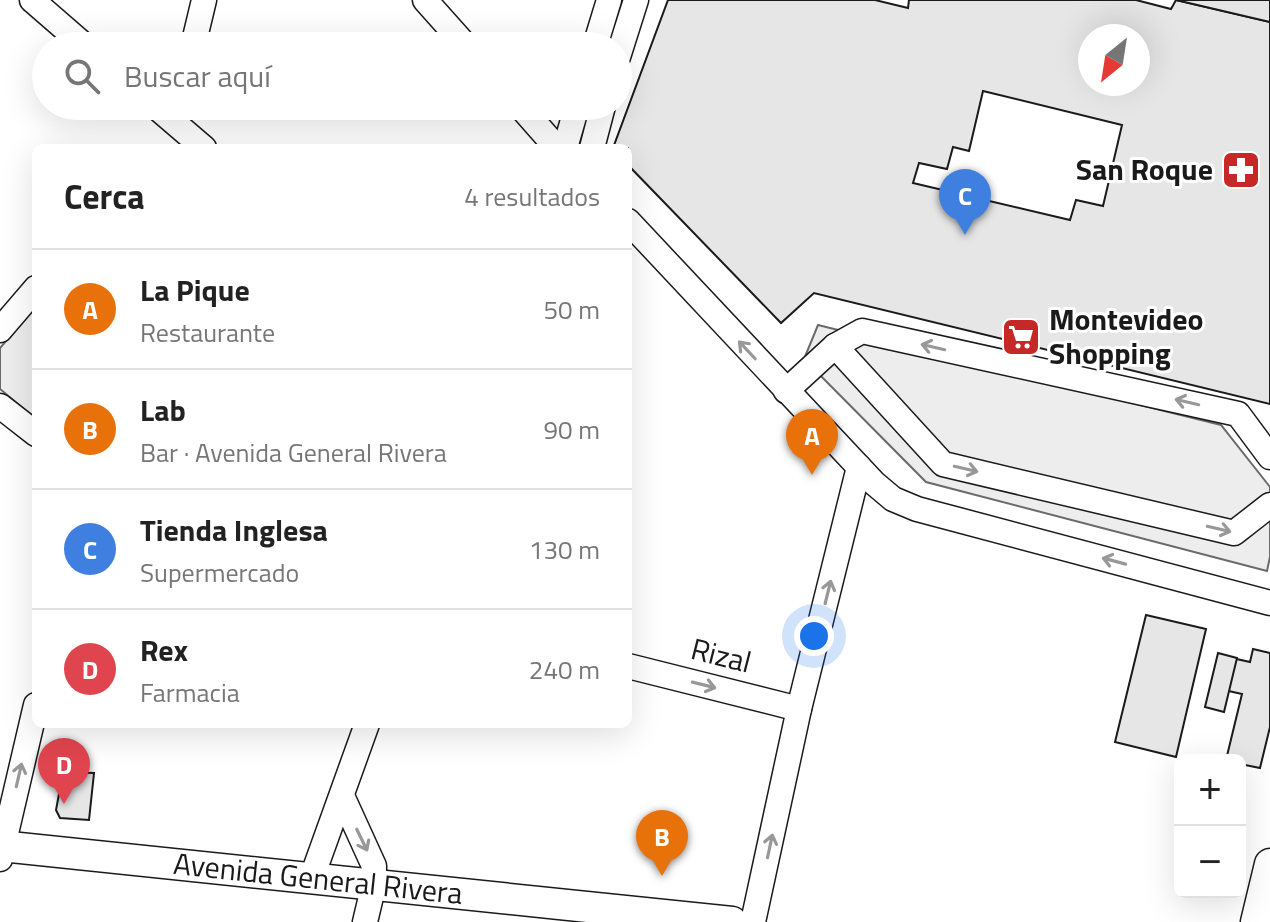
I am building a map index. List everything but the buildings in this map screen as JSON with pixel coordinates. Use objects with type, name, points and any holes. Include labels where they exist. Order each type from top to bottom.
[{"type":"main road","name":"Avenida General Rivera","points":[[1,850],[312,877],[732,922]]},
{"type":"main road","points":[[1256,922],[1270,864]]},
{"type":"street","points":[[32,0],[69,32]]},
{"type":"street","points":[[196,32],[204,0]]},
{"type":"street","points":[[425,0],[454,32]]},
{"type":"street","points":[[599,32],[609,0]]},
{"type":"street","points":[[626,32],[636,0]]},
{"type":"street","points":[[169,144],[175,120]]},
{"type":"street","points":[[181,120],[201,144]]},
{"type":"street","points":[[532,120],[553,144]]},
{"type":"street","points":[[566,144],[573,120]]},
{"type":"street","points":[[593,144],[599,120]]},
{"type":"street","points":[[632,225],[786,391],[893,499],[917,509],[1270,603]]},
{"type":"street","points":[[0,330],[32,293]]},
{"type":"street","points":[[786,391],[835,346],[862,331],[1238,414],[1270,457]]},
{"type":"street","points":[[835,346],[943,464],[1234,533],[1270,505]]},
{"type":"street","points":[[0,406],[32,431]]},
{"type":"street","points":[[1221,410],[1227,423],[1270,469]]},
{"type":"street","points":[[753,922],[799,709],[859,467]]},
{"type":"street","name":"Rizal","points":[[632,667],[799,709]]},
{"type":"street","points":[[1,850],[32,722]]},
{"type":"street","points":[[312,877],[366,728]]},
{"type":"street","points":[[343,798],[374,866],[374,884],[365,922]]},
{"type":"shaded area","points":[[32,311],[32,416],[0,389],[0,348]]},
{"type":"shaded area","points":[[818,325],[1221,425],[1270,487],[1270,557],[1267,571],[926,482],[804,359]]},
{"type":"place","name":"San Roque","points":[[1241,170]]},
{"type":"place","name":"Tienda Inglesa","points":[[965,235]]},
{"type":"place","name":"Montevideo Shopping","points":[[1021,337]]},
{"type":"place","name":"La Pique","points":[[812,475]]},
{"type":"place","name":"Rex","points":[[64,804]]},
{"type":"place","name":"Lab","points":[[662,876]]}]
